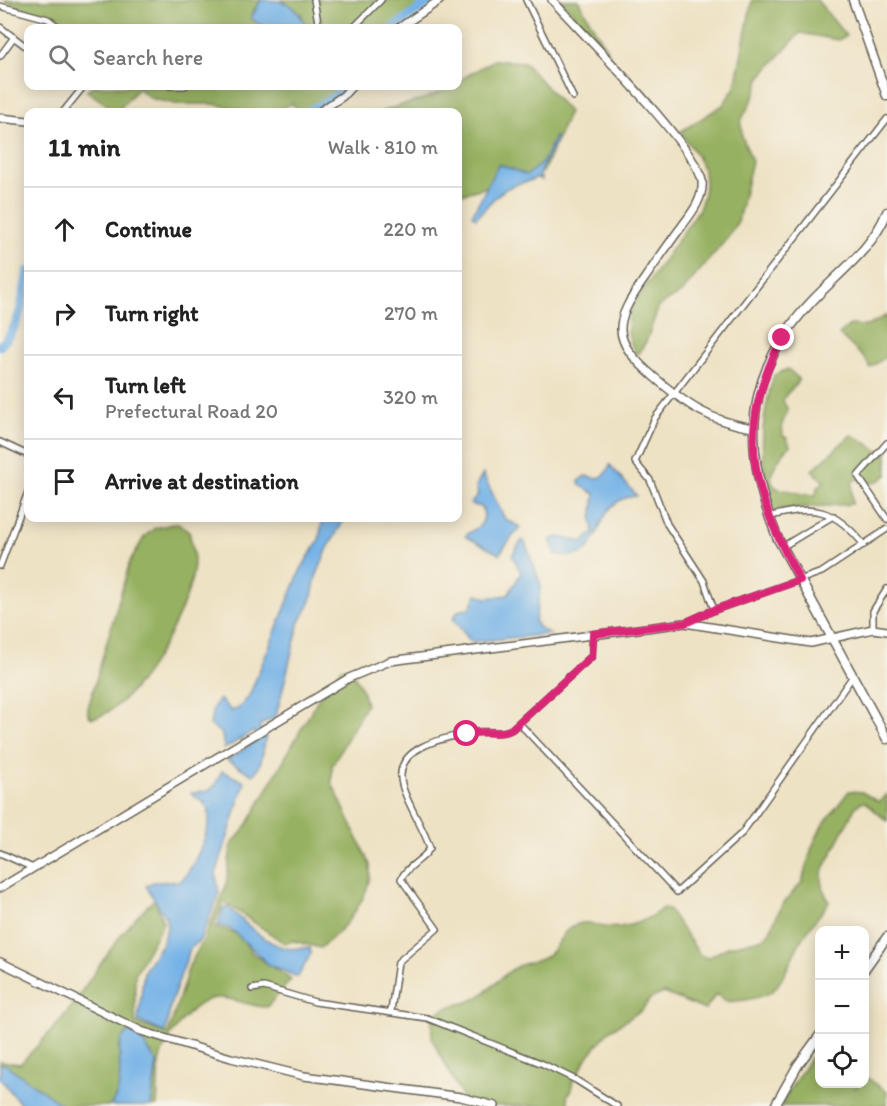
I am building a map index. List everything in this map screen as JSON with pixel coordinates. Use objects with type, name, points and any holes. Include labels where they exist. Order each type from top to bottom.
[{"type":"main road","points":[[853,0],[887,96]]},
{"type":"main road","points":[[887,212],[872,239],[812,301],[782,338],[763,381],[753,428],[755,468],[769,517],[782,547],[887,739]]},
{"type":"main road","points":[[869,963],[887,937]]},
{"type":"main road","points":[[775,1106],[798,1065],[815,1041]]},
{"type":"street","points":[[314,0],[319,24]]},
{"type":"street","points":[[358,24],[381,0]]},
{"type":"street","points":[[405,24],[440,0]]},
{"type":"street","points":[[526,0],[573,97]]},
{"type":"street","points":[[552,0],[674,135],[694,160],[702,181],[696,204],[626,305],[620,321],[623,340],[628,352],[694,410],[716,419],[753,428]]},
{"type":"street","points":[[0,6],[48,19],[55,24]]},
{"type":"street","points":[[0,27],[24,45]]},
{"type":"street","points":[[0,56],[14,37]]},
{"type":"street","points":[[66,108],[79,90]]},
{"type":"street","points":[[325,108],[348,90]]},
{"type":"street","points":[[0,118],[24,121]]},
{"type":"street","points":[[714,610],[704,581],[667,524],[650,480],[635,462],[641,453],[649,426],[887,119]]},
{"type":"street","points":[[0,442],[24,453]]},
{"type":"street","points":[[887,443],[858,476],[887,519]]},
{"type":"street","points":[[0,566],[24,503]]},
{"type":"street","points":[[769,517],[815,510],[826,511],[864,545]]},
{"type":"street","points":[[782,547],[833,516]]},
{"type":"street","points":[[685,623],[833,566],[887,529]]},
{"type":"street","points":[[873,629],[873,611],[887,589]]},
{"type":"street","points":[[0,888],[349,678],[390,661],[685,623],[799,642],[833,640],[873,629],[887,631]]},
{"type":"street","points":[[392,1011],[398,962],[437,929],[401,879],[406,870],[430,848],[403,788],[402,766],[413,752],[427,744],[474,732],[504,733],[519,723],[592,656],[593,634]]},
{"type":"street","points":[[519,723],[677,892],[742,833],[853,676]]},
{"type":"street","points":[[0,853],[33,868]]},
{"type":"street","points":[[0,962],[141,1031],[231,1058],[304,1076],[461,1097],[495,1106]]},
{"type":"street","points":[[252,989],[264,987],[315,1002],[392,1011],[427,1018],[543,1064],[576,1080],[617,1106]]},
{"type":"green space","points":[[4,0],[261,0],[252,13],[252,19],[260,24],[59,24],[51,18]]},
{"type":"green space","points":[[282,0],[434,0],[401,24],[305,24],[301,14]]},
{"type":"green space","points":[[560,0],[578,0],[610,55]]},
{"type":"green space","points":[[752,0],[817,0],[846,36],[838,40],[800,33],[761,76],[755,95],[741,121],[742,136],[752,161],[738,221],[729,236],[681,293],[659,306],[646,342],[637,355],[628,331],[632,306],[698,211],[703,199],[705,178],[703,169],[694,151],[680,132],[723,105],[735,87]]},
{"type":"green space","points":[[494,60],[524,62],[569,112],[543,172],[462,194],[462,108],[393,108],[444,90],[462,90],[462,79]]},
{"type":"green space","points":[[136,90],[120,108],[111,108],[87,91]]},
{"type":"green space","points":[[140,90],[343,90],[319,108],[296,108],[293,103],[282,108],[233,108],[213,104],[175,104],[150,98]]},
{"type":"green space","points":[[887,315],[887,356],[870,368],[865,359],[839,334],[850,325],[868,326]]},
{"type":"green space","points":[[788,369],[799,379],[783,401],[788,410],[782,424],[783,436],[787,438],[790,446],[772,472],[773,484],[780,489],[816,495],[817,488],[824,482],[812,470],[851,435],[877,450],[887,452],[887,475],[875,483],[855,479],[852,483],[852,504],[772,510],[763,459],[763,426],[774,375]]},
{"type":"green space","points":[[177,523],[189,532],[194,560],[192,577],[179,615],[155,660],[140,681],[108,712],[92,718],[88,715],[88,708],[130,561],[145,536],[155,528]]},
{"type":"green space","points":[[342,668],[355,677],[366,705],[332,766],[332,783],[370,865],[367,889],[347,922],[320,948],[294,941],[284,943],[224,902],[214,926],[240,935],[252,953],[291,980],[267,1007],[217,998],[208,1000],[189,1013],[172,1033],[161,1055],[157,1106],[151,1106],[157,1065],[142,1041],[133,1033],[119,1047],[120,1085],[110,1106],[63,1106],[5,1064],[0,1065],[0,1061],[20,1064],[44,1039],[73,1004],[124,932],[155,899],[163,923],[135,974],[135,1023],[168,1034],[189,966],[204,939],[226,886],[231,845],[246,827],[326,685]]},
{"type":"green space","points":[[849,791],[862,792],[879,802],[887,794],[887,821],[865,802],[861,802],[855,808],[822,873],[822,887],[829,902],[800,942],[783,977],[771,992],[756,998],[728,1002],[716,994],[705,1010],[664,993],[650,999],[642,1010],[609,1031],[589,1055],[572,1083],[572,1090],[567,1096],[569,1106],[467,1106],[432,1039],[432,1018],[437,1013],[473,1000],[516,967],[547,956],[567,930],[582,923],[612,928],[628,926],[643,921],[663,908],[670,911],[700,955],[707,958],[728,947],[764,938],[769,933],[782,905],[802,882],[812,847],[822,826]]},
{"type":"green space","points":[[815,1051],[815,1088],[869,1088],[869,1079],[887,1092],[887,1106],[782,1106],[788,1092]]},
{"type":"water","points":[[261,0],[278,1],[295,9],[305,24],[259,24],[251,18]]},
{"type":"water","points":[[555,137],[557,139],[539,174],[542,180],[535,178],[504,190],[476,218],[472,215],[499,164],[527,175],[542,163]]},
{"type":"water","points":[[610,465],[637,496],[621,500],[610,508],[585,552],[573,556],[556,554],[550,540],[558,537],[583,542],[594,532],[592,520],[595,494],[580,485],[579,481],[585,476],[601,477]]},
{"type":"water","points":[[483,474],[505,519],[520,527],[499,554],[465,536],[480,526],[484,519],[482,507],[470,504],[478,495],[476,486]]},
{"type":"water","points":[[322,522],[343,522],[327,550],[316,577],[311,601],[299,624],[276,716],[259,726],[262,735],[266,736],[261,762],[253,775],[227,760],[258,740],[254,731],[224,749],[222,734],[210,725],[213,708],[219,699],[232,711],[239,708],[249,696],[301,569],[319,540]]},
{"type":"water","points":[[522,540],[525,542],[541,585],[535,622],[539,628],[550,634],[471,642],[453,619],[458,611],[470,608],[477,594],[486,598],[508,595],[521,573],[512,555]]},
{"type":"water","points":[[222,771],[245,782],[216,874],[219,894],[200,940],[190,949],[171,1003],[166,1030],[163,1032],[138,1021],[144,971],[162,943],[167,927],[166,918],[146,886],[153,882],[180,881],[191,867],[205,836],[209,816],[205,804],[191,793],[211,789]]},
{"type":"water","points":[[228,907],[254,931],[278,945],[289,949],[310,948],[311,953],[298,977],[269,965],[231,929],[218,925],[223,909]]},
{"type":"water","points":[[130,1032],[142,1041],[157,1062],[151,1106],[110,1106],[119,1085],[121,1043],[124,1036]]},
{"type":"water","points":[[5,1064],[63,1106],[22,1106],[0,1078],[0,1065]]},
{"type":"waterway","points":[[399,24],[432,0]]},
{"type":"waterway","points":[[314,108],[342,90]]},
{"type":"waterway","points":[[0,346],[17,321],[24,292]]},
{"type":"route","points":[[467,734],[488,730],[504,733],[512,729],[592,656],[593,634],[685,623],[714,610],[800,580],[777,537],[764,506],[752,447],[759,395],[771,360],[782,338]]}]
